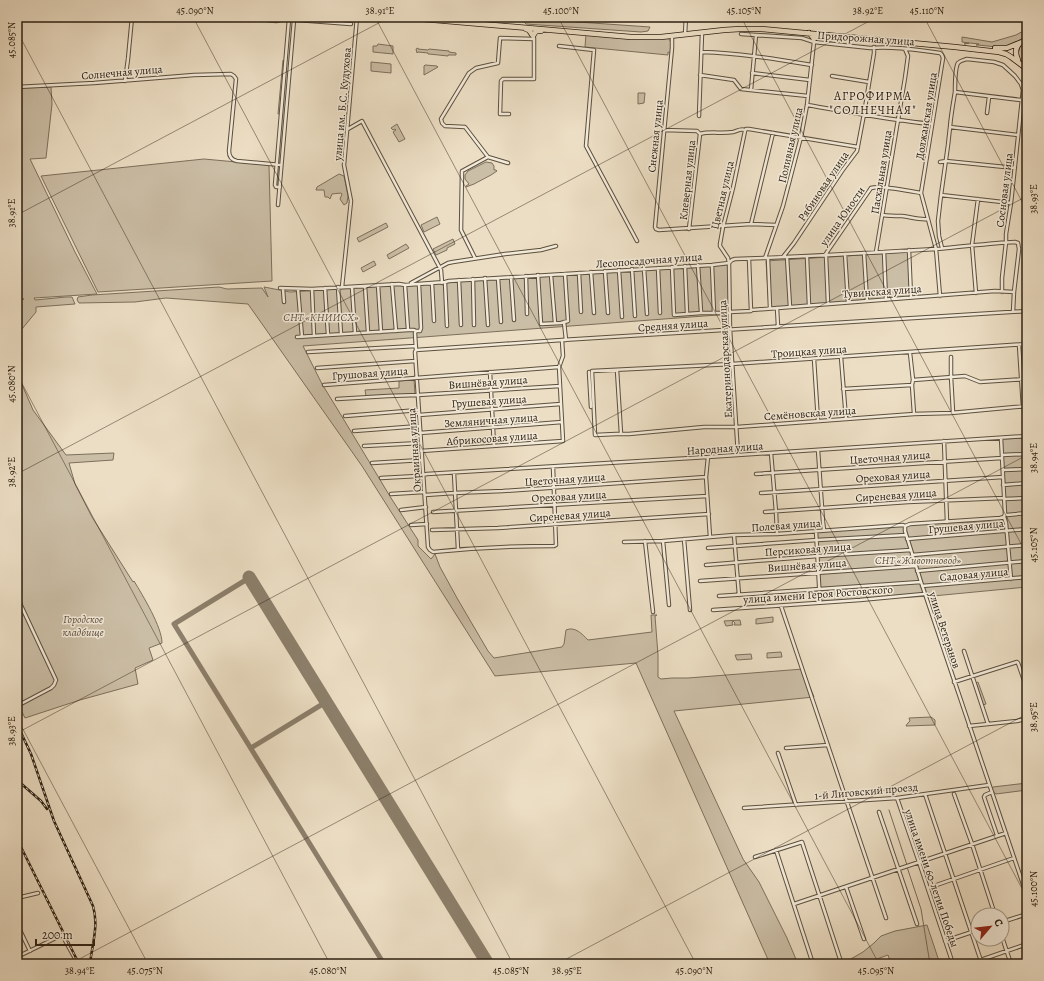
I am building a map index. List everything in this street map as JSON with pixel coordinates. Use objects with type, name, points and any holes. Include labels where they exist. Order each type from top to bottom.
[{"type":"highway","points":[[400,17],[631,37],[661,37],[724,28],[761,27],[995,48],[1007,48],[1025,40]]},
{"type":"highway","points":[[417,17],[631,35],[702,33],[724,30],[754,29],[815,33],[1002,52],[1009,55],[1027,69]]},
{"type":"highway","points":[[511,27],[529,30],[534,37]]},
{"type":"highway","points":[[534,37],[538,30],[556,32],[564,31]]},
{"type":"highway","points":[[807,33],[811,34],[814,41],[822,34]]},
{"type":"highway","points":[[1025,40],[1018,46],[1016,55],[1020,63],[1027,66]]},
{"type":"street","points":[[125,81],[132,17]]},
{"type":"street","points":[[267,17],[267,20],[284,19],[351,24]]},
{"type":"street","name":"улица им. Б.С. Кудухова","points":[[342,287],[351,201],[344,165],[357,17]]},
{"type":"street","points":[[474,21],[480,17],[485,22]]},
{"type":"street","points":[[684,17],[684,33]]},
{"type":"street","points":[[280,188],[276,187],[275,185],[276,164],[290,20]]},
{"type":"street","points":[[278,205],[294,20]]},
{"type":"street","points":[[699,116],[702,33]]},
{"type":"street","name":"Поливная улица","points":[[766,258],[790,183],[801,138],[807,105],[815,33]]},
{"type":"street","name":"Придорожная улица","points":[[741,34],[802,38],[814,41],[874,48],[905,49],[940,53],[942,55]]},
{"type":"street","points":[[751,90],[756,35]]},
{"type":"street","name":"Снежная улица","points":[[672,36],[655,227],[659,230],[689,228]]},
{"type":"street","points":[[508,163],[488,157],[465,127],[445,126],[441,119],[468,73],[476,68],[498,62],[500,38],[534,37],[534,79],[503,78],[501,81],[500,114],[509,114]]},
{"type":"street","points":[[558,46],[594,50],[586,146],[637,241]]},
{"type":"street","name":"Рябиновая улица","points":[[783,258],[858,147],[874,48]]},
{"type":"street","name":"Пасхальная улица","points":[[876,252],[905,78],[908,56],[905,49]]},
{"type":"street","points":[[702,52],[754,56],[812,65]]},
{"type":"street","name":"Должанская улица","points":[[940,296],[936,249],[921,193],[943,58],[942,55]]},
{"type":"street","name":"Сосновая улица","points":[[955,92],[958,63],[964,59],[1000,63],[1016,76],[1023,90],[1011,203],[1006,234],[1002,292]]},
{"type":"street","points":[[285,65],[290,66]]},
{"type":"street","points":[[752,73],[810,80]]},
{"type":"street","name":"Солнечная улица","points":[[17,87],[229,74],[234,76],[236,79],[229,155],[235,161],[276,164]]},
{"type":"street","points":[[700,75],[734,80],[741,89],[808,96]]},
{"type":"street","points":[[832,76],[869,82]]},
{"type":"street","points":[[942,248],[939,236],[938,221],[955,92],[1021,100]]},
{"type":"street","points":[[986,113],[989,97]]},
{"type":"street","points":[[282,99],[287,99]]},
{"type":"street","points":[[807,105],[898,121],[932,124]]},
{"type":"street","points":[[348,129],[362,121],[441,270],[444,282],[447,326]]},
{"type":"street","points":[[950,127],[1018,135]]},
{"type":"street","points":[[664,130],[698,131],[700,134],[733,132],[742,129],[749,129],[858,147]]},
{"type":"street","points":[[280,130],[285,131]]},
{"type":"street","name":"Цветная улица","points":[[729,263],[728,258],[720,246],[723,227],[746,130]]},
{"type":"street","points":[[751,224],[773,133]]},
{"type":"street","name":"Клеверная улица","points":[[689,228],[700,134]]},
{"type":"street","points":[[278,152],[283,153]]},
{"type":"street","points":[[475,258],[461,230],[462,171],[488,157]]},
{"type":"street","points":[[940,162],[946,161],[1014,168]]},
{"type":"street","points":[[276,164],[281,165]]},
{"type":"street","name":"улица Юности","points":[[826,256],[871,188],[887,188],[921,193]]},
{"type":"street","points":[[941,195],[1011,203]]},
{"type":"street","points":[[976,293],[972,245],[978,199]]},
{"type":"street","points":[[883,215],[923,220],[928,219]]},
{"type":"street","points":[[689,228],[751,224],[776,225]]},
{"type":"street","name":"Лесопосадочная улица","points":[[280,288],[312,289],[392,284],[405,285],[485,278],[729,263],[735,259],[826,256],[1015,242],[1018,243],[1019,249],[1014,292]]},
{"type":"street","points":[[409,284],[453,262],[541,250],[556,246]]},
{"type":"street","points":[[910,250],[911,297]]},
{"type":"street","points":[[884,252],[886,300]]},
{"type":"street","points":[[864,253],[866,301]]},
{"type":"street","points":[[845,254],[848,302]]},
{"type":"street","points":[[826,256],[828,303]]},
{"type":"street","points":[[787,257],[790,307]]},
{"type":"street","points":[[807,257],[809,305]]},
{"type":"street","points":[[766,258],[770,308]]},
{"type":"street","points":[[749,259],[751,310]]},
{"type":"street","name":"Екатеринодарская улица","points":[[729,263],[730,329],[738,455]]},
{"type":"street","points":[[712,264],[714,313]]},
{"type":"street","points":[[698,265],[701,313]]},
{"type":"street","points":[[685,266],[687,313]]},
{"type":"street","name":"Тувинская улица","points":[[672,267],[674,315],[687,313],[730,313],[828,303],[995,291],[1014,292]]},
{"type":"street","points":[[644,268],[647,314]]},
{"type":"street","points":[[658,268],[660,313]]},
{"type":"street","points":[[632,269],[635,316]]},
{"type":"street","points":[[619,270],[622,317]]},
{"type":"street","points":[[605,271],[608,313]]},
{"type":"street","points":[[591,272],[594,313]]},
{"type":"street","points":[[579,273],[581,312]]},
{"type":"street","points":[[562,422],[559,367],[563,356],[566,321],[565,274]]},
{"type":"street","points":[[538,275],[541,324],[566,321]]},
{"type":"street","points":[[551,275],[554,323]]},
{"type":"street","points":[[526,276],[527,314]]},
{"type":"street","points":[[511,277],[514,320]]},
{"type":"street","points":[[485,278],[488,325]]},
{"type":"street","points":[[498,278],[501,322]]},
{"type":"street","points":[[473,279],[474,325]]},
{"type":"street","points":[[459,280],[460,325]]},
{"type":"street","points":[[432,283],[434,321]]},
{"type":"street","points":[[392,284],[396,330]]},
{"type":"street","points":[[297,337],[396,330],[420,331],[419,284]]},
{"type":"street","points":[[378,285],[381,332]]},
{"type":"street","points":[[405,285],[408,330]]},
{"type":"street","points":[[365,286],[368,332]]},
{"type":"street","points":[[338,287],[341,334]]},
{"type":"street","points":[[352,287],[355,333]]},
{"type":"street","points":[[325,288],[328,335]]},
{"type":"street","points":[[284,289],[284,302]]},
{"type":"street","points":[[298,289],[302,337]]},
{"type":"street","points":[[312,289],[314,336]]},
{"type":"street","points":[[1013,312],[1014,292]]},
{"type":"street","points":[[777,308],[778,326]]},
{"type":"street","name":"Средняя улица","points":[[416,350],[1027,311]]},
{"type":"street","name":"Окраинная улица","points":[[416,331],[415,362],[428,547],[433,552],[458,549]]},
{"type":"street","name":"Троицкая улица","points":[[590,371],[814,359],[1027,344]]},
{"type":"street","points":[[1019,345],[1023,407]]},
{"type":"street","points":[[308,352],[416,346]]},
{"type":"street","points":[[910,353],[913,380],[914,414]]},
{"type":"street","points":[[841,357],[846,419]]},
{"type":"street","points":[[951,357],[953,412]]},
{"type":"street","points":[[814,359],[818,421]]},
{"type":"street","points":[[317,368],[415,362]]},
{"type":"street","points":[[416,377],[559,367]]},
{"type":"street","points":[[617,370],[621,434]]},
{"type":"street","points":[[590,371],[591,407]]},
{"type":"street","name":"Семёновская улица","points":[[590,371],[594,435],[704,427],[737,427],[1027,406]]},
{"type":"street","points":[[490,372],[494,446]]},
{"type":"street","points":[[913,380],[965,376],[980,382],[1027,379]]},
{"type":"street","name":"Грушовая улица","points":[[324,385],[416,377]]},
{"type":"street","points":[[843,389],[912,385]]},
{"type":"street","name":"Вишнёвая улица","points":[[418,395],[560,386]]},
{"type":"street","points":[[337,399],[418,395]]},
{"type":"street","name":"Грушевая улица","points":[[419,415],[561,404]]},
{"type":"street","points":[[345,416],[418,410]]},
{"type":"street","name":"Земляничная улица","points":[[420,433],[562,422]]},
{"type":"street","name":"Абрикосовая улица","points":[[421,451],[563,441],[562,422]]},
{"type":"street","points":[[354,431],[420,426]]},
{"type":"street","name":"Народная улица","points":[[424,475],[1027,436]]},
{"type":"street","points":[[1001,438],[1006,530],[1011,579]]},
{"type":"street","points":[[944,441],[946,461],[947,522]]},
{"type":"street","points":[[364,446],[421,443]]},
{"type":"street","points":[[818,450],[824,530]]},
{"type":"street","points":[[771,453],[777,534]]},
{"type":"street","points":[[1002,456],[1027,454]]},
{"type":"street","name":"Цветочная улица","points":[[756,474],[819,471],[1002,456]]},
{"type":"street","points":[[708,457],[706,477],[710,537]]},
{"type":"street","points":[[372,463],[422,460]]},
{"type":"street","points":[[454,473],[458,549],[554,546],[556,545],[556,524],[553,467]]},
{"type":"street","points":[[1002,470],[1027,469]]},
{"type":"street","points":[[382,478],[424,475]]},
{"type":"street","name":"Цветочная улица","points":[[391,494],[504,491],[706,477]]},
{"type":"street","name":"Ореховая улица","points":[[761,493],[1003,477]]},
{"type":"street","points":[[1003,485],[1027,483]]},
{"type":"street","name":"Ореховая улица","points":[[433,512],[707,496]]},
{"type":"street","points":[[1004,498],[1027,498]]},
{"type":"street","name":"Сиреневая улица","points":[[765,512],[946,500],[1004,498]]},
{"type":"street","points":[[401,510],[426,507]]},
{"type":"street","name":"Полевая улица","points":[[624,542],[663,541],[734,535],[777,534],[905,526],[910,524],[1000,518],[1005,515],[1027,513]]},
{"type":"street","name":"Сиреневая улица","points":[[432,530],[498,528],[709,514]]},
{"type":"street","points":[[411,525],[427,524]]},
{"type":"street","points":[[905,526],[904,528],[907,539],[922,586]]},
{"type":"street","name":"Грушевая улица","points":[[907,539],[1027,529]]},
{"type":"street","points":[[816,531],[820,602]]},
{"type":"street","points":[[734,535],[739,595]]},
{"type":"street","points":[[708,548],[906,535]]},
{"type":"street","points":[[684,539],[690,610]]},
{"type":"street","points":[[645,541],[653,612]]},
{"type":"street","points":[[663,541],[669,605]]},
{"type":"street","points":[[912,554],[1027,545]]},
{"type":"street","name":"Персиковая улица","points":[[706,565],[911,550]]},
{"type":"street","points":[[917,570],[1027,561]]},
{"type":"street","name":"Вишнёвая улица","points":[[700,581],[916,566]]},
{"type":"street","name":"Садовая улица","points":[[922,586],[1027,577]]},
{"type":"street","points":[[719,596],[921,582]]},
{"type":"street","name":"улица Ветеранов","points":[[922,586],[989,785]]},
{"type":"street","name":"улица Ветеранов","points":[[922,586],[1027,898]]},
{"type":"street","name":"улица имени Героя Ростовского","points":[[713,610],[924,594]]},
{"type":"street","points":[[17,597],[56,680],[51,688],[17,706]]},
{"type":"street","points":[[781,606],[886,918]]},
{"type":"street","points":[[964,651],[988,724]]},
{"type":"street","points":[[954,682],[1018,662],[1027,689]]},
{"type":"street","points":[[969,726],[1027,719]]},
{"type":"street","points":[[786,748],[828,745]]},
{"type":"street","points":[[778,753],[796,805]]},
{"type":"street","name":"1-й Лиговский проезд","points":[[744,808],[897,798],[989,785]]},
{"type":"street","points":[[991,793],[985,795],[984,797],[997,836]]},
{"type":"street","points":[[925,794],[970,929]]},
{"type":"street","points":[[954,794],[992,907]]},
{"type":"street","name":"улица имени 60-летия Победы","points":[[897,798],[953,964]]},
{"type":"street","name":"1-й Лиговский проезд","points":[[879,812],[916,924]]},
{"type":"street","points":[[794,904],[1005,833]]},
{"type":"street","points":[[755,857],[802,842],[841,962],[837,964]]},
{"type":"street","points":[[776,850],[813,964]]},
{"type":"street","points":[[928,888],[1014,858]]},
{"type":"street","points":[[846,887],[864,939]]},
{"type":"street","points":[[17,898],[38,893]]},
{"type":"street","points":[[1010,919],[1027,914]]},
{"type":"street","points":[[17,924],[30,951]]},
{"type":"street","points":[[945,941],[970,932]]},
{"type":"street","points":[[17,957],[62,935],[78,964]]},
{"type":"street","points":[[969,964],[1027,944]]},
{"type":"street","points":[[976,947],[982,964]]},
{"type":"street","points":[[1006,947],[1011,964]]},
{"type":"street","points":[[50,964],[56,961]]},
{"type":"green space","points":[[520,18],[650,27],[648,31],[641,32],[526,24]]},
{"type":"green space","points":[[1027,29],[1027,36],[1008,46],[997,47],[970,43],[964,44],[969,43],[962,42],[962,37],[992,42],[1016,35]]},
{"type":"green space","points":[[586,34],[668,38],[671,42],[671,53],[668,52],[668,55],[585,47]]},
{"type":"green space","points":[[1027,41],[1027,64],[1020,59],[1017,53],[1020,46]]},
{"type":"green space","points":[[378,44],[393,46],[393,54],[373,52],[373,46],[377,46]]},
{"type":"green space","points":[[416,49],[449,51],[456,53],[456,55],[448,56],[417,53]]},
{"type":"green space","points":[[283,60],[284,71],[280,114],[278,114]]},
{"type":"green space","points":[[371,62],[391,64],[391,73],[371,71]]},
{"type":"green space","points":[[425,65],[437,66],[438,67],[424,75]]},
{"type":"green space","points":[[51,87],[52,104],[46,158],[30,159],[97,294],[34,298],[35,300],[72,297],[75,304],[36,307],[36,312],[17,335],[17,300],[24,299],[17,299],[17,88]]},
{"type":"green space","points":[[638,93],[645,93],[644,103],[638,104]]},
{"type":"green space","points":[[397,124],[405,139],[399,142],[393,132],[396,130],[391,128]]},
{"type":"green space","points":[[204,159],[269,165],[272,281],[98,292],[41,176]]},
{"type":"green space","points":[[486,162],[492,163],[494,170],[497,171],[466,187],[469,184],[465,179],[465,175],[468,171]]},
{"type":"green space","points":[[339,174],[344,176],[348,196],[347,203],[344,205],[340,199],[341,193],[332,194],[330,199],[325,197],[324,190],[316,190],[317,187]]},
{"type":"green space","points":[[437,217],[440,224],[424,232],[421,225]]},
{"type":"green space","points":[[386,223],[388,227],[359,242],[357,238]]},
{"type":"green space","points":[[453,239],[455,244],[436,255],[433,249]]},
{"type":"green space","points":[[406,244],[409,248],[389,259],[387,255]]},
{"type":"green space","points":[[908,252],[910,299],[769,309],[766,261]]},
{"type":"green space","points":[[374,261],[376,265],[363,272],[361,268]]},
{"type":"green space","name":"СНТ «КНИИСХ»","points":[[729,264],[731,314],[303,346],[322,384],[418,540],[418,546],[431,559],[435,554],[440,567],[457,598],[488,651],[494,658],[562,647],[564,644],[566,630],[569,629],[578,631],[588,640],[652,632],[651,615],[657,615],[655,616],[658,677],[661,679],[803,669],[814,697],[674,711],[743,859],[759,882],[787,938],[798,964],[770,964],[636,663],[495,676],[362,466],[248,304],[166,298],[135,302],[79,303],[77,300],[78,297],[92,295],[219,287],[227,289],[262,288],[268,297],[264,287],[290,292]]},
{"type":"green space","name":"Городское кладбище","points":[[17,373],[33,410],[66,455],[114,453],[113,460],[69,463],[75,484],[92,517],[133,582],[134,581],[151,612],[159,629],[162,643],[149,648],[153,660],[135,668],[138,684],[80,700],[25,718],[17,704]]},
{"type":"green space","points":[[414,380],[415,394],[366,396],[365,390],[399,388],[399,381]]},
{"type":"green space","name":"СНТ «Животновод»","points":[[1001,438],[1027,438],[1027,587],[933,596],[821,601],[816,531],[905,526],[908,524],[1007,521],[1004,499]]},
{"type":"green space","points":[[773,617],[773,622],[756,624],[756,619]]},
{"type":"green space","points":[[740,620],[741,625],[734,625],[735,623],[733,621],[733,625],[726,626],[724,621]]},
{"type":"green space","points":[[781,652],[782,657],[767,658],[767,653]]},
{"type":"green space","points":[[751,654],[752,659],[737,660],[735,655]]},
{"type":"green space","points":[[978,682],[986,704],[983,705],[976,683]]},
{"type":"green space","points":[[931,717],[935,720],[935,725],[906,726],[910,721],[909,718]]},
{"type":"green space","points":[[1027,783],[1027,790],[996,794],[991,790],[993,787]]},
{"type":"green space","points":[[927,925],[940,964],[891,964],[888,955],[863,964],[842,964],[863,952],[881,936],[895,931]]},
{"type":"waterway","points":[[889,810],[907,865]]},
{"type":"waterway","points":[[907,867],[921,909],[930,964]]},
{"type":"taxiway","points":[[249,578],[174,624],[384,964]]},
{"type":"taxiway","points":[[251,748],[326,702]]},
{"type":"runway","points":[[249,577],[488,964]]},
{"type":"railway","points":[[17,724],[31,754],[54,821],[93,906],[95,913],[95,928],[90,964]]},
{"type":"railway","points":[[17,780],[41,801],[47,809]]},
{"type":"railway","points":[[17,839],[79,964]]},
{"type":"district","name":"АГРОФИРМА \"СОЛНЕЧНАЯ\"","points":[[873,103]]}]
